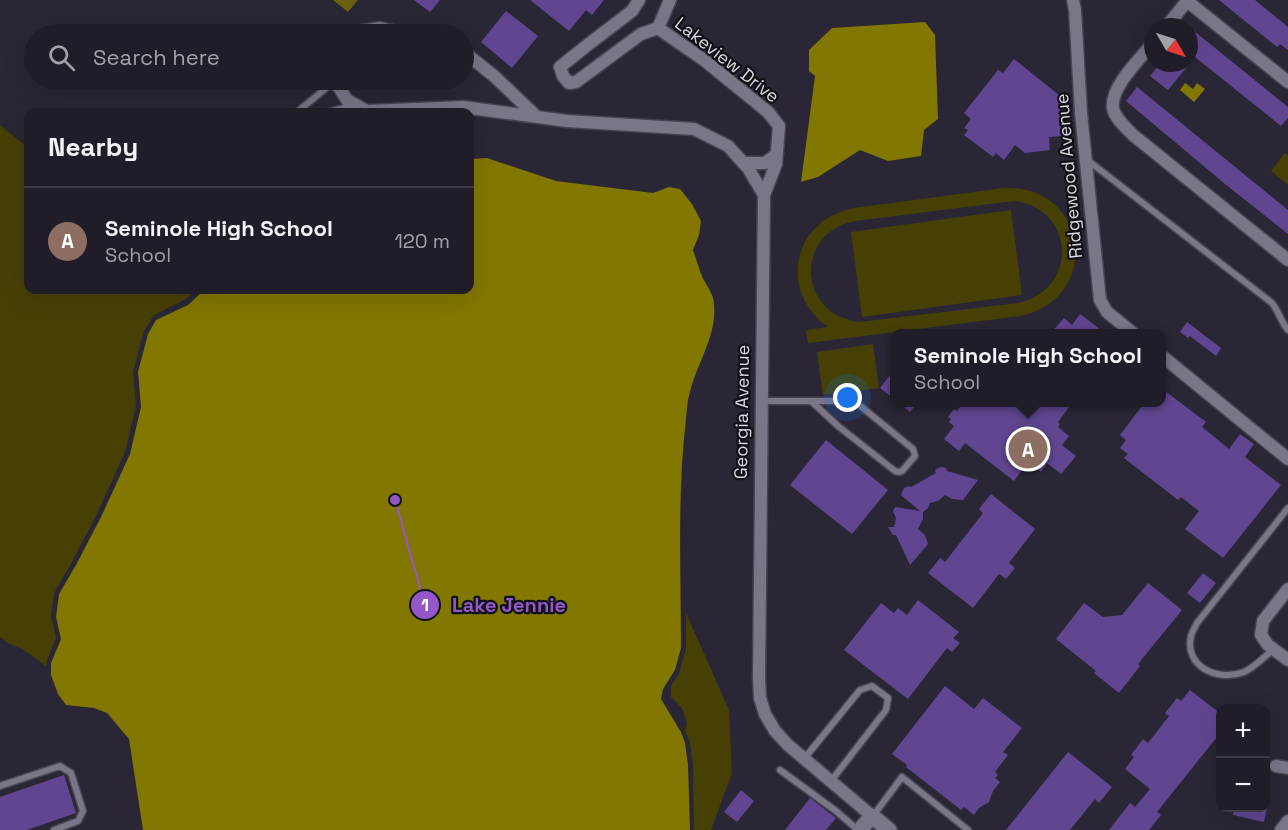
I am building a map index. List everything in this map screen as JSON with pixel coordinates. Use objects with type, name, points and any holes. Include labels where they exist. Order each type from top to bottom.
[{"type":"street","name":"Lakeview Drive","points":[[639,0],[632,11],[560,67],[562,76],[569,83],[576,82],[641,34],[658,28],[670,0]]},
{"type":"street","name":"Ridgewood Avenue","points":[[1073,0],[1085,158],[1100,300],[1107,312],[1129,329]]},
{"type":"street","points":[[1173,18],[1187,1],[1288,82]]},
{"type":"street","name":"Lakeview Drive","points":[[658,28],[704,60],[768,112],[779,126],[776,164],[764,195]]},
{"type":"street","points":[[1144,54],[1114,95],[1113,108],[1119,121],[1133,135],[1288,260]]},
{"type":"street","points":[[474,60],[537,117]]},
{"type":"street","points":[[341,90],[347,100],[362,108]]},
{"type":"street","points":[[439,108],[470,108]]},
{"type":"street","points":[[474,108],[567,121],[694,129],[728,146],[748,168],[764,195]]},
{"type":"street","points":[[743,163],[765,164],[777,154]]},
{"type":"street","name":"Georgia Avenue","points":[[764,195],[760,698],[765,714],[775,731],[788,745],[889,830]]},
{"type":"street","points":[[1166,360],[1288,459]]},
{"type":"street","points":[[1288,589],[1263,621],[1261,635],[1268,645],[1288,660]]},
{"type":"street","points":[[859,830],[872,816]]},
{"type":"street","points":[[1281,830],[1288,821]]},
{"type":"lane","points":[[302,108],[324,90]]},
{"type":"lane","points":[[344,108],[356,105]]},
{"type":"lane","points":[[1085,158],[1272,303],[1288,330]]},
{"type":"lane","points":[[762,401],[811,401],[849,401],[858,404],[913,449],[915,456],[902,471],[895,471],[838,426],[811,401]]},
{"type":"lane","points":[[1274,650],[1245,671],[1228,676],[1212,674],[1198,664],[1191,651],[1191,637],[1197,623],[1288,508]]},
{"type":"lane","points":[[804,759],[860,690],[872,686],[888,698],[886,710],[831,781]]},
{"type":"lane","points":[[0,786],[60,766],[71,773],[83,811],[78,821],[54,830]]},
{"type":"lane","points":[[780,770],[859,830]]},
{"type":"lane","points":[[872,816],[902,777],[968,830]]},
{"type":"shaded area","points":[[333,0],[358,0],[348,12]]},
{"type":"shaded area","points":[[925,22],[935,35],[938,119],[924,130],[921,156],[888,161],[860,150],[818,177],[801,182],[815,76],[809,71],[809,50],[832,28]]},
{"type":"shaded area","points":[[1185,83],[1193,89],[1197,83],[1205,89],[1194,102],[1180,90]]},
{"type":"shaded area","points":[[0,125],[24,145],[24,294],[192,294],[154,315],[144,331],[133,372],[136,406],[125,452],[97,514],[54,593],[51,616],[56,638],[46,666],[24,650],[0,637]]},
{"type":"shaded area","points":[[1285,153],[1288,155],[1288,185],[1271,171]]},
{"type":"shaded area","points":[[487,158],[556,181],[653,193],[669,187],[680,189],[692,204],[701,221],[693,250],[702,276],[713,297],[714,316],[710,339],[693,381],[688,402],[680,505],[681,648],[675,670],[663,689],[661,699],[685,743],[690,830],[143,830],[129,739],[107,713],[94,708],[66,705],[58,694],[51,675],[51,663],[61,639],[56,617],[59,594],[101,517],[130,454],[141,407],[138,372],[148,334],[156,320],[188,305],[200,294],[474,294],[474,159]]},
{"type":"shaded area","points":[[1004,188],[1032,192],[1054,204],[1068,222],[1075,244],[1074,267],[1064,288],[1047,305],[1020,316],[918,329],[890,329],[890,333],[808,343],[806,330],[828,327],[812,312],[802,294],[798,276],[799,258],[806,241],[817,226],[833,215],[854,208]],"holes":[[[1014,201],[1034,207],[1049,218],[1059,233],[1062,250],[1060,267],[1052,283],[1038,295],[1018,303],[860,322],[839,316],[824,305],[815,290],[811,273],[813,256],[821,241],[835,228],[855,221]]]},
{"type":"shaded area","points":[[1011,210],[1022,295],[862,317],[851,232]]},
{"type":"shaded area","points":[[873,344],[879,388],[823,395],[817,352]]},
{"type":"shaded area","points":[[686,613],[729,710],[732,773],[711,830],[694,830],[693,765],[690,743],[685,731],[687,723],[682,708],[671,697],[671,686],[679,673],[686,648]]},
{"type":"building","points":[[414,0],[440,0],[430,12]]},
{"type":"building","points":[[530,0],[604,0],[592,15],[586,10],[569,31]]},
{"type":"building","points":[[1219,0],[1255,0],[1288,27],[1288,50],[1280,44],[1277,47]]},
{"type":"building","points":[[506,11],[538,36],[512,68],[481,42]]},
{"type":"building","points":[[1198,34],[1288,107],[1288,118],[1281,126],[1198,59]]},
{"type":"building","points":[[1014,59],[1060,96],[1062,136],[1049,137],[1050,150],[1025,153],[1015,145],[1004,160],[996,153],[993,157],[964,135],[968,130],[964,128],[971,119],[964,113],[998,70],[1003,73]]},
{"type":"building","points":[[1153,72],[1183,72],[1168,90],[1150,76]]},
{"type":"building","points":[[1137,87],[1288,210],[1288,234],[1126,101]]},
{"type":"building","points":[[1080,314],[1100,329],[1054,329],[1064,318],[1072,325]]},
{"type":"building","points":[[1187,322],[1221,348],[1216,356],[1190,336],[1188,338],[1180,332]]},
{"type":"building","points":[[890,375],[890,396],[880,388]]},
{"type":"building","points":[[1166,392],[1206,422],[1202,427],[1229,449],[1240,434],[1254,444],[1245,457],[1281,485],[1223,558],[1185,529],[1199,511],[1181,497],[1178,500],[1124,458],[1128,454],[1120,448],[1126,440],[1120,435],[1141,407],[1166,407]]},
{"type":"building","points":[[904,407],[914,407],[910,412]]},
{"type":"building","points":[[960,407],[1069,407],[1058,422],[1060,424],[1058,427],[1069,436],[1062,445],[1076,456],[1061,474],[1047,463],[1041,472],[1028,462],[1014,481],[965,443],[959,451],[944,439],[954,426],[949,422],[951,419],[948,417],[954,409],[957,411]]},
{"type":"building","points":[[826,440],[888,490],[852,534],[790,485]]},
{"type":"building","points":[[941,467],[978,480],[963,500],[952,499],[945,495],[938,501],[930,503],[923,512],[923,519],[918,529],[925,535],[928,544],[910,565],[896,535],[893,535],[888,527],[894,527],[896,518],[893,511],[895,507],[920,511],[901,495],[904,488],[911,487],[936,473],[935,470]]},
{"type":"building","points":[[991,494],[1035,529],[1009,563],[1015,568],[1006,579],[999,574],[973,608],[928,573],[940,558],[945,562],[983,513],[979,509]]},
{"type":"building","points":[[1203,573],[1216,583],[1200,603],[1187,593]]},
{"type":"building","points":[[1148,583],[1182,610],[1138,664],[1140,666],[1119,693],[1056,639],[1084,603],[1103,617],[1122,615]]},
{"type":"building","points":[[918,600],[959,632],[953,638],[960,643],[952,652],[947,648],[908,699],[844,650],[881,603],[894,613],[898,608],[907,615]]},
{"type":"building","points":[[945,686],[974,709],[983,698],[1022,728],[1003,752],[1008,755],[995,772],[998,775],[995,778],[1000,782],[989,802],[979,808],[974,815],[964,807],[961,810],[892,754]]},
{"type":"building","points":[[1190,690],[1216,710],[1216,738],[1157,812],[1161,815],[1149,830],[1109,830],[1130,803],[1135,807],[1150,789],[1125,769],[1134,757],[1131,755],[1143,739],[1148,743],[1169,716],[1165,713],[1177,698],[1181,701]]},
{"type":"building","points":[[1068,752],[1112,787],[1099,803],[1095,799],[1070,830],[1006,830]]},
{"type":"building","points":[[64,775],[76,813],[27,830],[0,830],[0,797]]},
{"type":"building","points":[[741,790],[754,801],[737,822],[724,812]]},
{"type":"building","points":[[810,798],[836,818],[826,830],[785,830]]},
{"type":"building","points":[[1233,812],[1266,812],[1264,822],[1233,815]]},
{"type":"place","name":"Seminole High School","points":[[1028,449]]},
{"type":"place","name":"Lake Jennie","points":[[395,500]]}]
